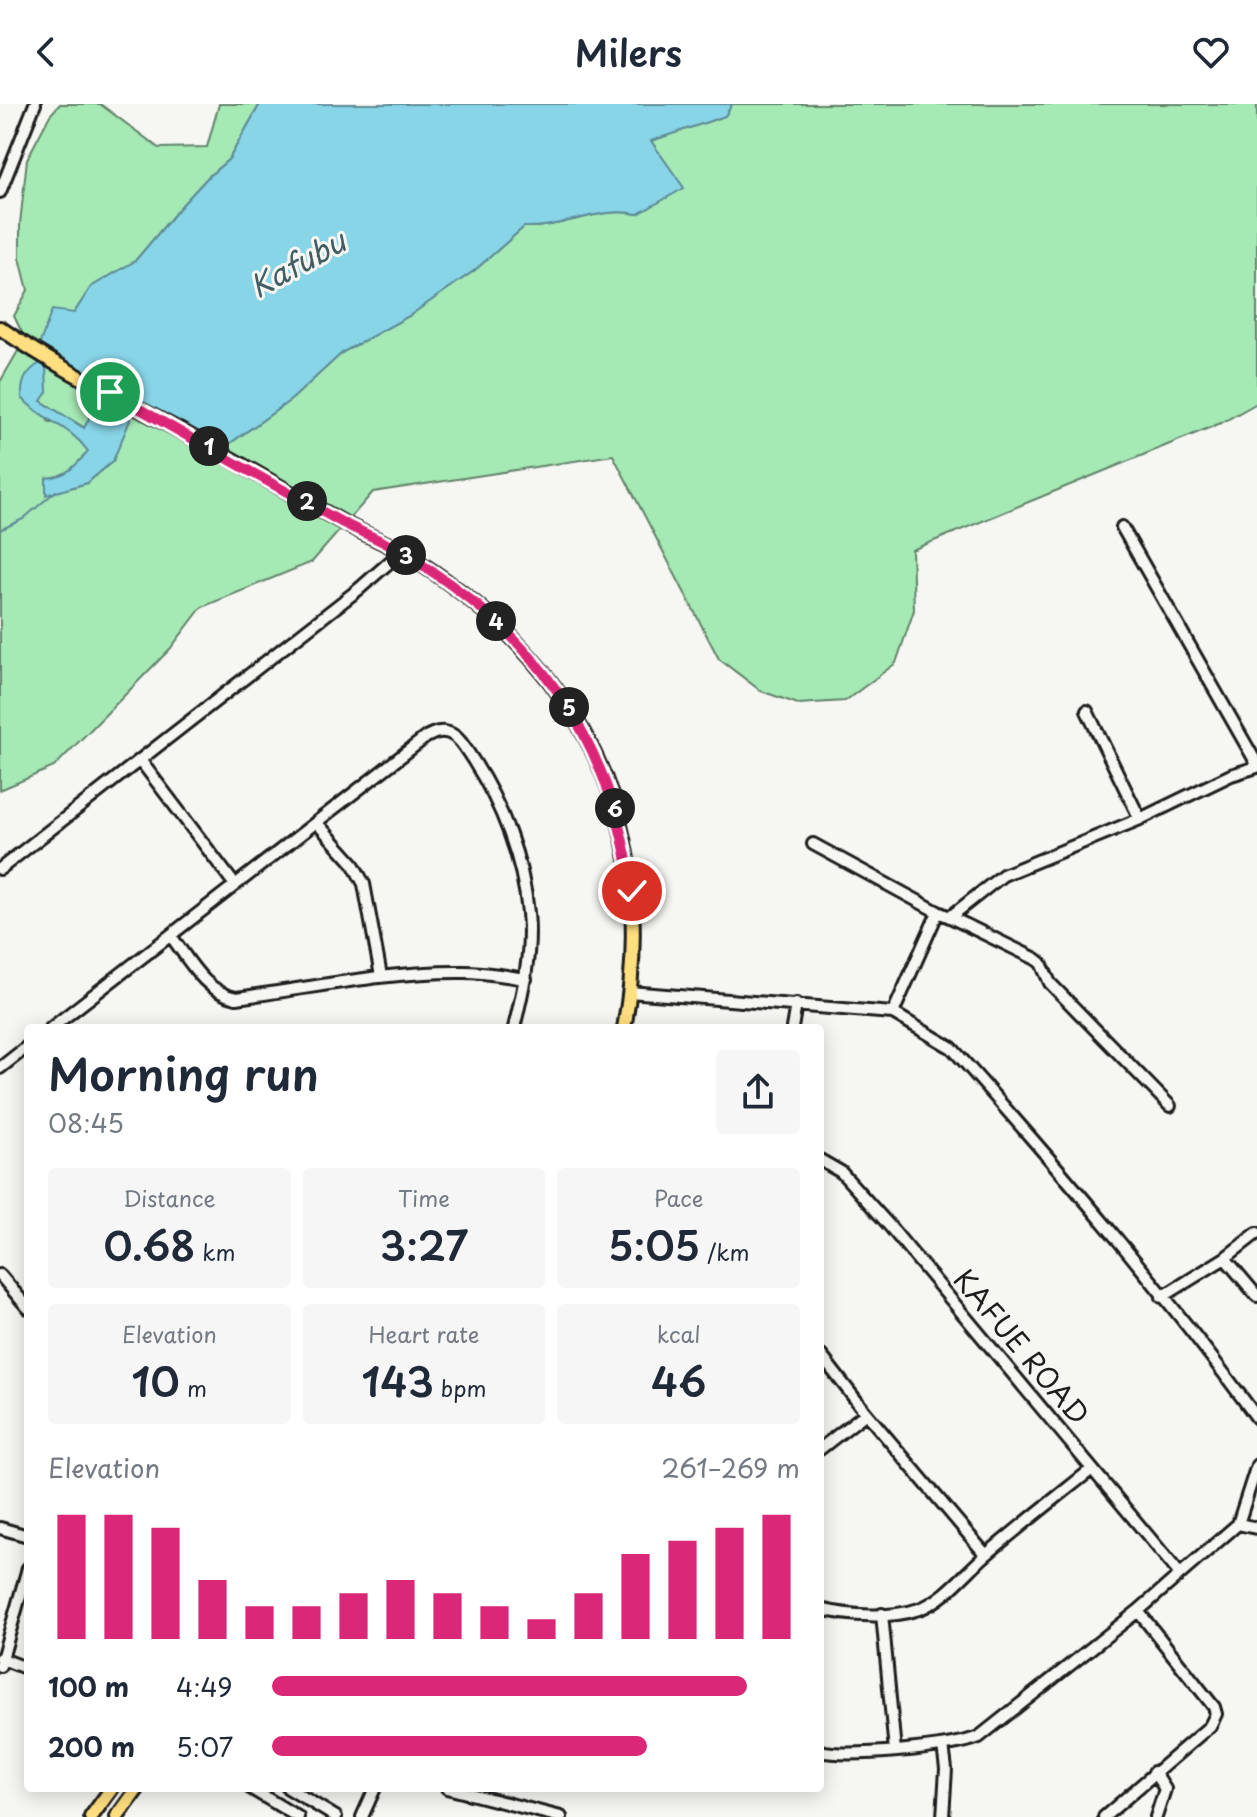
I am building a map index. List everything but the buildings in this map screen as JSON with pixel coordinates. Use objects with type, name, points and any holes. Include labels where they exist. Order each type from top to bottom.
[{"type":"main road","points":[[0,328],[142,411],[401,552],[475,603],[538,665],[567,703],[595,754],[622,829],[629,867],[632,924],[625,1024]]},
{"type":"main road","points":[[91,1817],[109,1792]]},
{"type":"main road","points":[[117,1817],[135,1792]]},
{"type":"street","points":[[0,192],[35,104]]},
{"type":"street","points":[[950,917],[1003,875],[1140,819],[1257,765],[1122,527]]},
{"type":"street","points":[[0,869],[359,589],[401,552]]},
{"type":"street","points":[[1087,711],[1140,819]]},
{"type":"street","points":[[56,1024],[426,737],[447,732],[458,737],[500,808],[518,860],[528,913],[526,979],[515,1024]]},
{"type":"street","points":[[140,760],[235,885]]},
{"type":"street","points":[[317,823],[352,862],[364,884],[381,976]]},
{"type":"street","points":[[813,844],[938,912],[991,935],[1041,963],[1050,983],[1170,1106]]},
{"type":"street","points":[[893,1013],[938,912]]},
{"type":"street","points":[[171,936],[208,984],[221,995],[236,998],[381,976],[467,972],[526,979]]},
{"type":"street","points":[[629,992],[893,1013],[952,1048],[1066,1175],[1214,1359],[1257,1418]]},
{"type":"street","points":[[793,1024],[796,1004]]},
{"type":"street","points":[[0,1068],[24,1049]]},
{"type":"street","name":"KAFUE ROAD","points":[[824,1162],[841,1172],[887,1223],[1179,1573]]},
{"type":"street","points":[[1162,1297],[1225,1258],[1257,1233]]},
{"type":"street","points":[[1225,1258],[1257,1296]]},
{"type":"street","points":[[0,1275],[24,1303]]},
{"type":"street","points":[[824,1359],[986,1555]]},
{"type":"street","points":[[824,1446],[866,1413]]},
{"type":"street","points":[[824,1752],[895,1751],[964,1744],[979,1737],[1138,1611],[1238,1524],[1257,1465]]},
{"type":"street","points":[[824,1610],[882,1614],[918,1610],[936,1601],[986,1555],[1092,1469]]},
{"type":"street","points":[[1238,1524],[1257,1528]]},
{"type":"street","points":[[0,1528],[24,1535]]},
{"type":"street","points":[[24,1582],[1,1661],[24,1668]]},
{"type":"street","points":[[1104,1817],[1210,1726],[1216,1714],[1214,1707],[1138,1611]]},
{"type":"street","points":[[882,1614],[895,1751]]},
{"type":"street","points":[[943,1746],[946,1769],[943,1817]]},
{"type":"street","points":[[1154,1772],[1165,1789],[1156,1817]]},
{"type":"street","points":[[257,1792],[298,1817]]},
{"type":"street","points":[[295,1792],[336,1817]]},
{"type":"street","points":[[362,1817],[373,1792]]},
{"type":"street","points":[[459,1792],[522,1813],[561,1817]]},
{"type":"green space","points":[[60,104],[100,104],[159,148],[207,147],[219,104],[260,104],[229,159],[183,204],[135,261],[91,287],[74,313],[218,452],[292,399],[343,352],[409,316],[475,270],[524,227],[552,225],[609,213],[638,214],[683,188],[651,141],[725,116],[732,104],[1257,104],[1257,403],[1221,423],[912,550],[914,610],[896,663],[845,701],[798,704],[761,691],[719,659],[613,455],[373,492],[312,562],[202,607],[170,649],[54,767],[0,790],[0,382],[25,339],[14,316],[28,290],[20,258],[27,159],[50,115]],"holes":[[[41,401],[85,428],[113,461],[87,483],[46,494],[46,478],[70,470],[88,451],[71,432],[48,421]]]},
{"type":"water","points":[[260,104],[732,104],[725,116],[651,141],[684,188],[638,214],[609,213],[552,225],[524,227],[475,270],[409,316],[343,352],[292,399],[218,452],[37,351],[52,310],[74,313],[91,287],[135,261],[183,204],[229,159]]},
{"type":"water","points":[[40,363],[46,366],[47,392],[41,401],[84,428],[91,414],[102,410],[131,418],[113,461],[87,483],[46,495],[46,478],[70,470],[88,451],[72,434],[22,398],[25,378]]},
{"type":"waterway","name":"Kafubu","points":[[0,530],[23,519],[56,491]]},
{"type":"route","points":[[110,392],[401,552],[475,603],[503,628],[538,665],[567,703],[595,754],[622,829],[632,891]]}]
